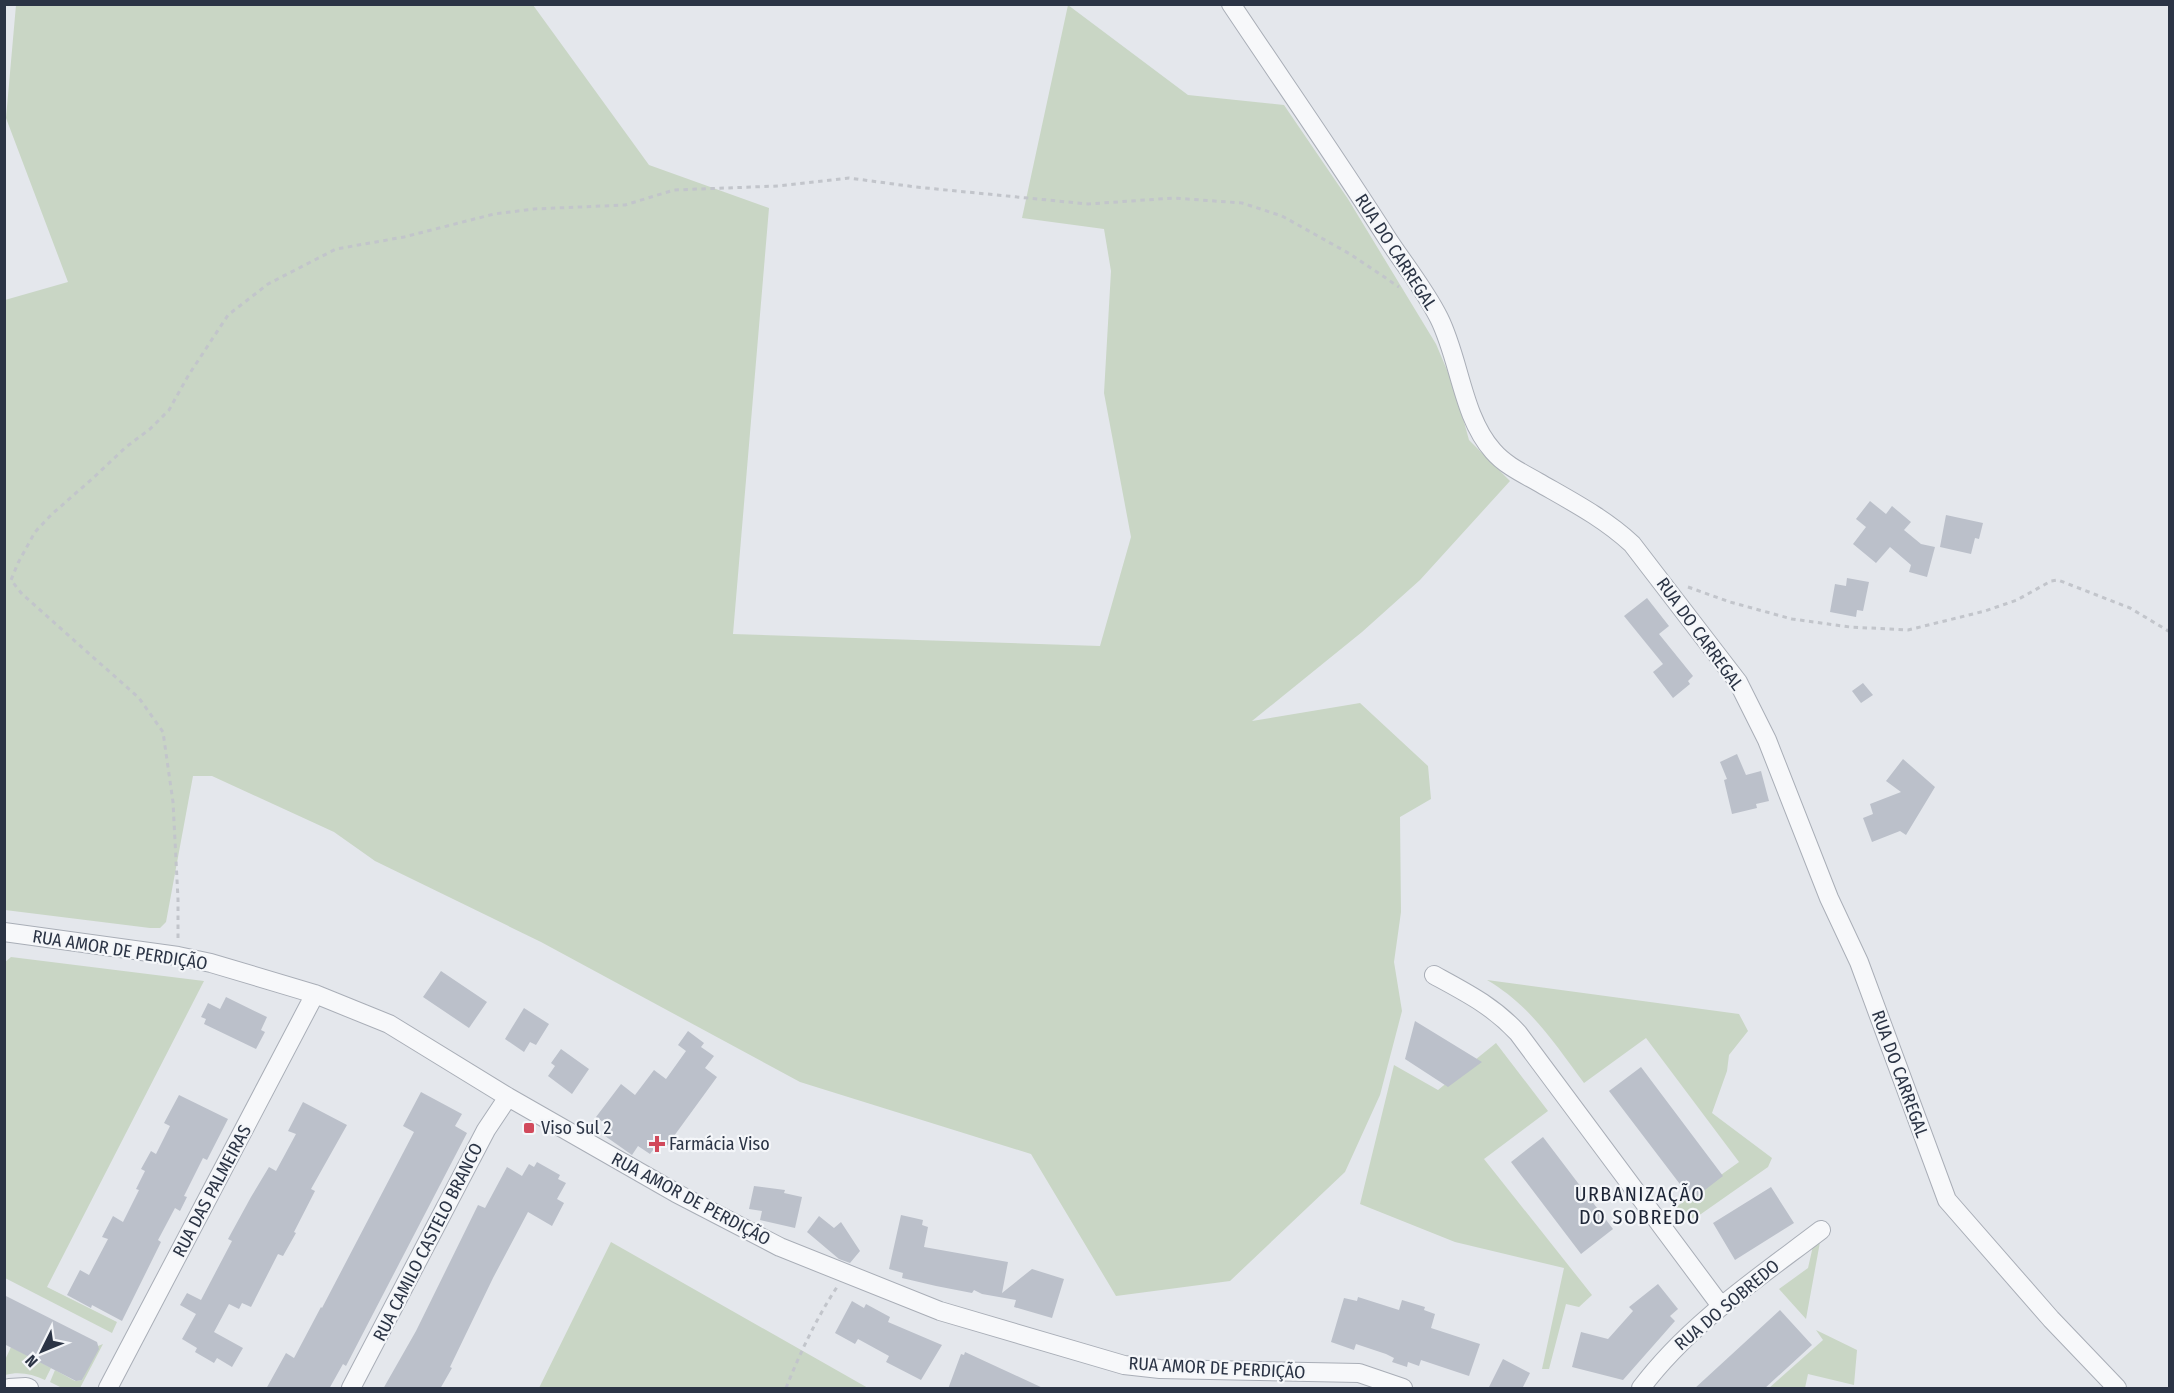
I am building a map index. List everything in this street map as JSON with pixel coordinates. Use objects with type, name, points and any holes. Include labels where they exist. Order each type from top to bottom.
[{"type":"street","name":"RUA DO CARREGAL","points":[[1231,4],[1376,219],[1439,319],[1458,368],[1475,426],[1495,453],[1509,465],[1614,528],[1632,544],[1738,682],[1767,741],[1829,898],[1859,962],[1947,1200],[2051,1319],[2117,1389]]},
{"type":"street","name":"RUA AMOR DE PERDIÇÃO","points":[[4,932],[178,956],[211,963],[315,994],[389,1024],[508,1098],[676,1193],[780,1247],[940,1311],[1124,1365],[1160,1369],[1359,1373],[1402,1389]]},
{"type":"street","points":[[1434,975],[1480,999],[1501,1014],[1518,1033],[1721,1306]]},
{"type":"street","name":"RUA DAS PALMEIRAS","points":[[108,1389],[315,994]]},
{"type":"street","name":"RUA CAMILO CASTELO BRANCO","points":[[351,1389],[486,1130],[508,1098]]},
{"type":"street","name":"RUA DO SOBREDO","points":[[1641,1389],[1660,1364],[1721,1306],[1821,1230]]},
{"type":"street","points":[[9,1389],[26,1387],[29,1389]]},
{"type":"path","points":[[178,956],[178,899],[173,813],[163,732],[139,698],[18,590],[11,580],[35,532],[52,514],[169,410],[228,315],[267,284],[336,249],[404,237],[494,214],[534,209],[625,205],[674,190],[778,186],[849,178],[1088,204],[1174,198],[1242,203],[1282,216],[1350,254],[1394,285],[1409,290],[1421,290]]},
{"type":"path","points":[[1669,590],[1684,586],[1730,602],[1792,619],[1850,627],[1908,630],[1985,611],[2017,600],[2051,581],[2058,580],[2130,608],[2169,632]]},
{"type":"path","points":[[786,1389],[796,1363],[827,1303],[846,1273]]},
{"type":"green space","points":[[16,5],[533,5],[649,165],[769,208],[733,634],[1100,646],[1131,537],[1104,393],[1111,271],[1104,229],[1022,218],[1068,5],[1188,95],[1284,105],[1348,199],[1436,344],[1455,389],[1469,440],[1510,481],[1420,580],[1362,632],[1252,721],[1360,703],[1428,766],[1431,799],[1400,817],[1401,912],[1394,962],[1402,1011],[1380,1095],[1345,1172],[1230,1281],[1116,1296],[1031,1154],[800,1082],[541,942],[375,861],[334,832],[212,776],[193,776],[166,922],[160,928],[5,910],[5,300],[68,282],[6,118]]},
{"type":"green space","points":[[11,957],[204,981],[47,1287],[117,1322],[112,1333],[5,1278],[4,963]]},
{"type":"green space","points":[[1487,980],[1739,1014],[1748,1031],[1729,1055],[1727,1071],[1712,1113],[1772,1158],[1768,1167],[1701,1214],[1687,1221],[1676,1207],[1739,1162],[1646,1038],[1584,1083],[1529,1013]]},
{"type":"green space","points":[[1496,1043],[1548,1111],[1484,1159],[1592,1295],[1579,1307],[1566,1304],[1549,1369],[1542,1369],[1564,1268],[1455,1242],[1360,1204],[1394,1065],[1438,1090]]},
{"type":"green space","points":[[611,1242],[868,1388],[539,1388]]},
{"type":"green space","points":[[1820,1242],[1806,1319],[1779,1289],[1808,1268],[1813,1246]]},
{"type":"green space","points":[[1816,1330],[1857,1350],[1854,1385],[1808,1374],[1805,1388],[1769,1388],[1823,1340]]},
{"type":"green space","points":[[103,1344],[80,1388],[62,1388],[50,1382],[55,1370],[75,1381],[82,1380],[98,1346]]},
{"type":"green space","points":[[11,1347],[51,1368],[45,1380],[25,1374],[5,1375],[5,1360]]},
{"type":"building","points":[[1870,501],[1886,514],[1892,506],[1911,522],[1904,530],[1921,544],[1935,547],[1927,577],[1909,572],[1911,565],[1890,547],[1876,563],[1853,544],[1866,527],[1856,519]]},
{"type":"building","points":[[1946,515],[1983,523],[1979,539],[1975,538],[1971,554],[1940,547]]},
{"type":"building","points":[[1847,578],[1869,582],[1863,611],[1857,610],[1856,617],[1830,612],[1835,584],[1846,586]]},
{"type":"building","points":[[1647,598],[1669,626],[1659,634],[1693,676],[1688,681],[1690,684],[1673,698],[1653,672],[1663,664],[1624,616]]},
{"type":"building","points":[[1863,683],[1873,695],[1861,703],[1852,691]]},
{"type":"building","points":[[1737,754],[1746,775],[1761,771],[1769,801],[1756,804],[1757,808],[1732,814],[1724,780],[1727,779],[1720,762]]},
{"type":"building","points":[[1903,759],[1935,787],[1906,835],[1900,831],[1872,842],[1863,818],[1873,814],[1870,804],[1901,792],[1886,781]]},
{"type":"building","points":[[441,971],[487,1002],[469,1028],[423,997]]},
{"type":"building","points":[[226,997],[267,1017],[261,1030],[265,1032],[256,1049],[204,1024],[206,1019],[201,1017],[208,1003],[220,1009]]},
{"type":"building","points":[[524,1008],[549,1024],[536,1045],[530,1042],[524,1052],[505,1039]]},
{"type":"building","points":[[1415,1021],[1482,1062],[1448,1087],[1405,1059]]},
{"type":"building","points":[[688,1031],[704,1043],[701,1047],[714,1056],[705,1068],[717,1077],[666,1147],[659,1142],[650,1154],[638,1146],[632,1155],[605,1136],[611,1128],[596,1117],[621,1084],[635,1095],[654,1070],[666,1079],[686,1051],[678,1045]]},
{"type":"building","points":[[561,1049],[589,1069],[572,1094],[548,1076],[555,1066],[551,1063]]},
{"type":"building","points":[[1641,1067],[1723,1176],[1692,1200],[1609,1091]]},
{"type":"building","points":[[421,1092],[462,1114],[455,1126],[467,1133],[346,1366],[343,1364],[329,1389],[266,1389],[286,1353],[294,1358],[414,1132],[403,1126]]},
{"type":"building","points":[[179,1095],[228,1119],[207,1160],[203,1158],[184,1196],[187,1197],[180,1211],[175,1208],[158,1240],[161,1242],[122,1321],[67,1295],[80,1270],[89,1275],[108,1239],[102,1237],[113,1216],[123,1222],[139,1190],[136,1189],[145,1171],[141,1169],[151,1151],[156,1154],[170,1126],[164,1123]]},
{"type":"building","points":[[303,1102],[347,1125],[311,1189],[315,1191],[294,1232],[296,1233],[283,1256],[278,1254],[251,1307],[242,1303],[239,1309],[229,1304],[214,1332],[243,1348],[232,1367],[217,1358],[214,1363],[195,1352],[197,1348],[182,1339],[196,1314],[180,1305],[187,1293],[201,1300],[232,1241],[228,1239],[251,1197],[269,1167],[276,1171],[296,1134],[288,1131]]},
{"type":"building","points":[[1543,1137],[1613,1229],[1581,1254],[1511,1162]]},
{"type":"building","points":[[537,1162],[560,1175],[558,1179],[566,1183],[557,1199],[564,1203],[552,1226],[528,1212],[493,1278],[440,1389],[383,1389],[416,1331],[478,1205],[485,1208],[507,1167],[522,1176],[529,1164],[534,1167]]},
{"type":"building","points":[[754,1186],[785,1190],[784,1193],[802,1197],[795,1228],[760,1220],[762,1211],[749,1209]]},
{"type":"building","points":[[1771,1187],[1794,1223],[1735,1260],[1713,1223]]},
{"type":"building","points":[[901,1215],[923,1220],[922,1225],[928,1227],[924,1247],[1008,1262],[1002,1293],[1032,1269],[1064,1279],[1052,1318],[1014,1307],[1016,1300],[982,1294],[974,1290],[972,1293],[902,1278],[903,1273],[889,1269]]},
{"type":"building","points":[[819,1216],[834,1228],[841,1222],[860,1251],[850,1263],[839,1259],[807,1232]]},
{"type":"building","points":[[1658,1284],[1678,1309],[1670,1316],[1675,1321],[1623,1380],[1572,1367],[1581,1332],[1608,1339],[1633,1311],[1629,1307]]},
{"type":"building","points":[[4,1295],[97,1342],[99,1349],[82,1380],[76,1381],[4,1344]]},
{"type":"building","points":[[1358,1297],[1399,1310],[1402,1300],[1425,1307],[1424,1310],[1435,1314],[1431,1328],[1480,1344],[1469,1376],[1421,1360],[1419,1366],[1408,1362],[1407,1367],[1392,1362],[1394,1358],[1386,1354],[1356,1344],[1354,1350],[1331,1342],[1344,1298],[1357,1301]]},
{"type":"building","points":[[852,1301],[864,1308],[866,1304],[890,1317],[888,1322],[942,1345],[921,1380],[886,1362],[889,1356],[858,1339],[855,1344],[835,1333]]},
{"type":"building","points":[[1780,1310],[1812,1345],[1764,1389],[1694,1389]]},
{"type":"building","points":[[965,1352],[1045,1389],[948,1389],[961,1354],[964,1355]]},
{"type":"building","points":[[1503,1359],[1530,1373],[1522,1389],[1488,1389]]},
{"type":"place","name":"Viso Sul 2","points":[[529,1128]]},
{"type":"place","name":"Farmácia Viso","points":[[657,1144]]},
{"type":"district","name":"URBANIZAÇÃO DO SOBREDO","points":[[1640,1206]]}]
